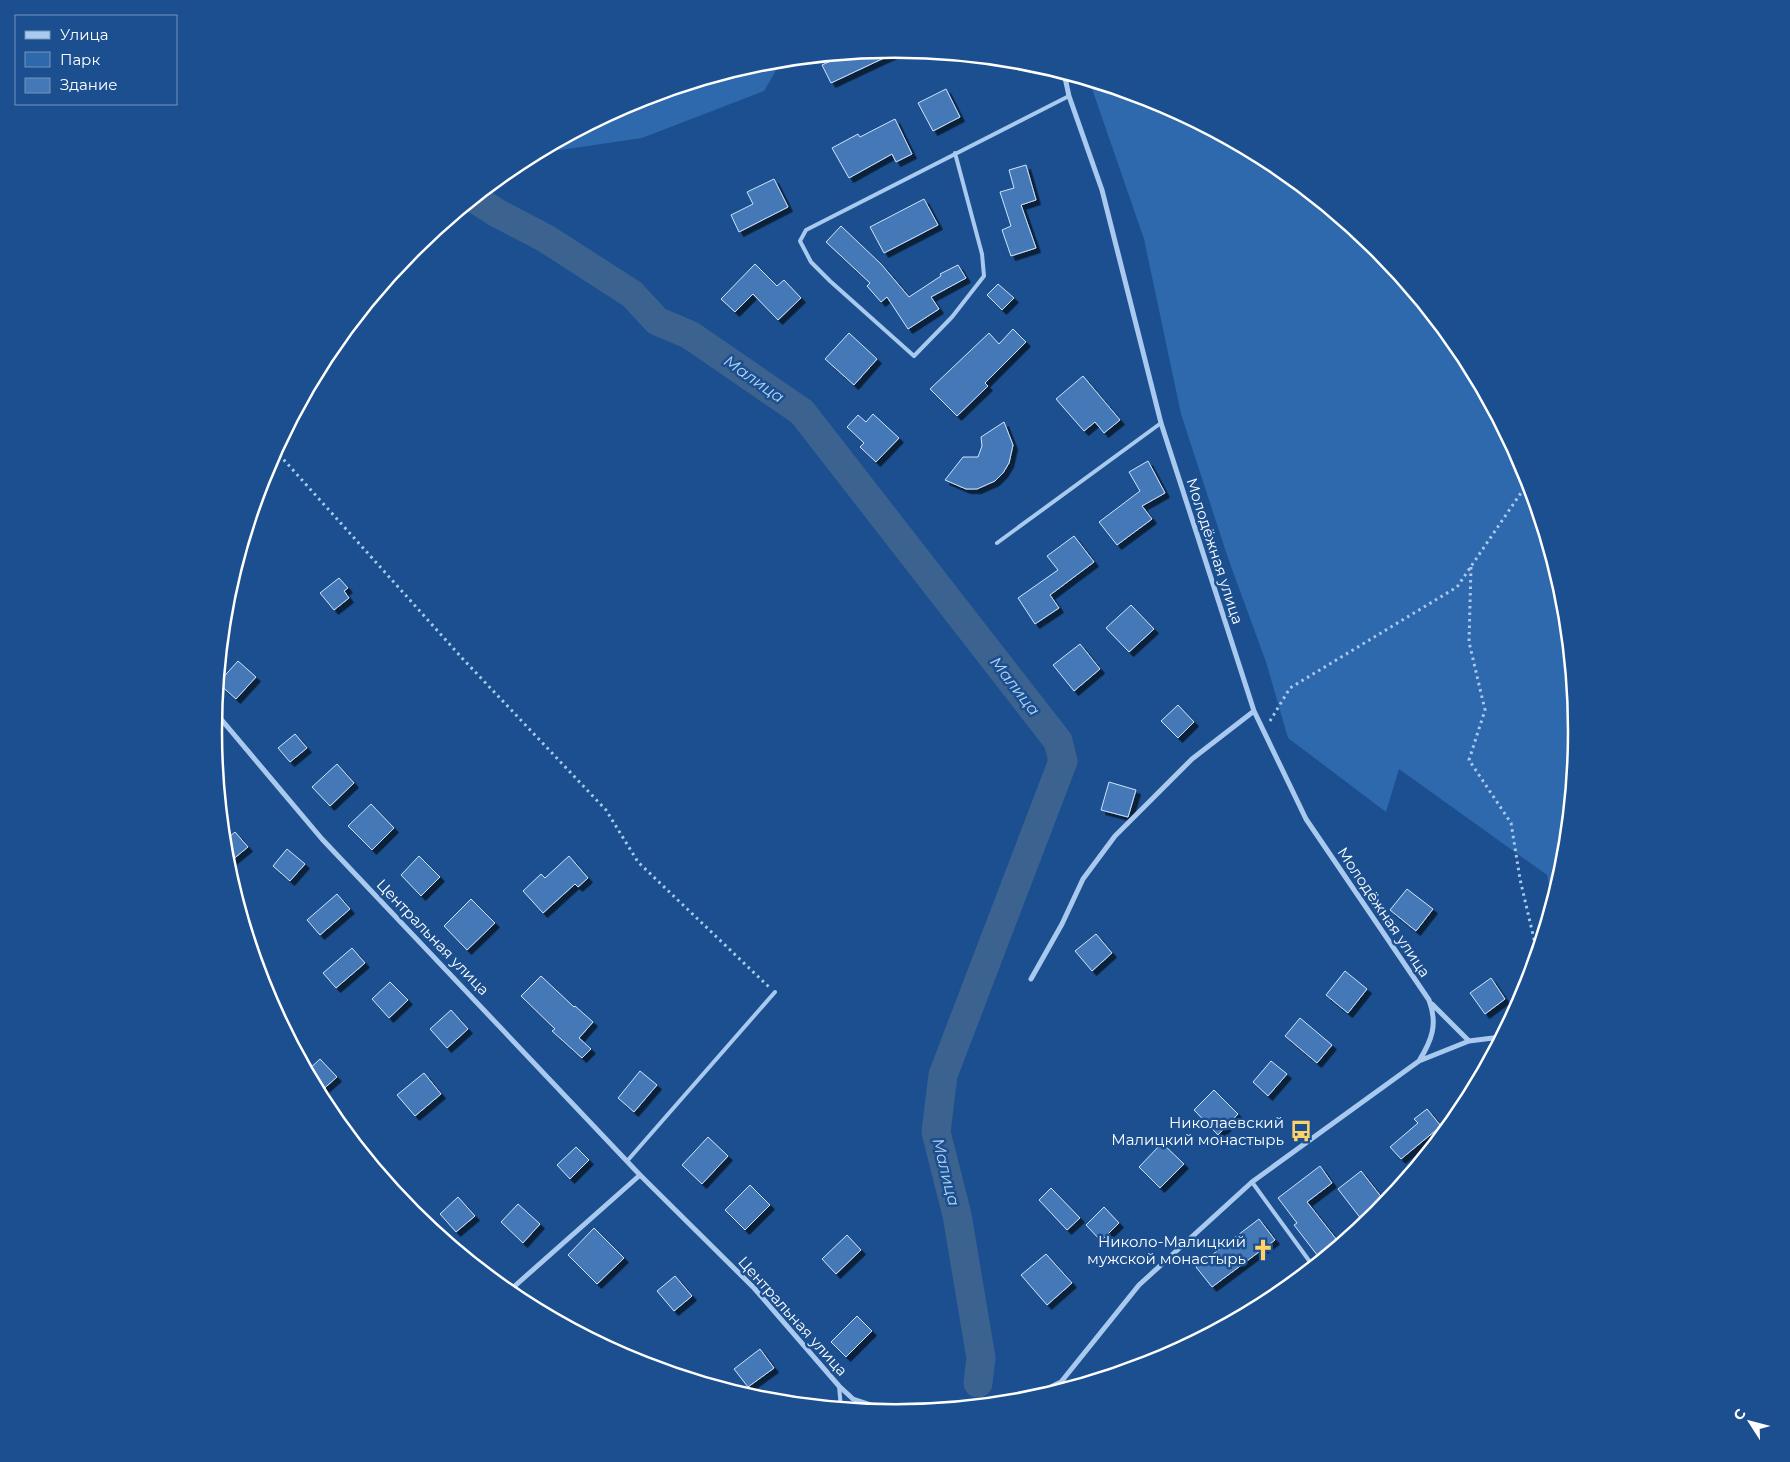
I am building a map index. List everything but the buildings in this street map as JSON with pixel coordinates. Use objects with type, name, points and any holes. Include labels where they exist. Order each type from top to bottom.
[{"type":"street","name":"Молодёжная улица","points":[[1065,79],[1069,96],[1102,190],[1161,423],[1254,711],[1306,819],[1428,1000],[1469,1041]]},
{"type":"street","points":[[1032,979],[1083,879],[1115,836],[1192,759],[1254,711]]},
{"type":"street","name":"Центральная улица","points":[[222,721],[322,839],[628,1160],[640,1175],[754,1288],[839,1386],[853,1399],[866,1403]]},
{"type":"street","name":"Молодёжная улица","points":[[1419,1061],[1430,1044],[1434,1029],[1433,1012],[1428,1000]]},
{"type":"street","points":[[1055,1385],[1062,1382],[1139,1285],[1252,1182],[1419,1061],[1469,1041],[1494,1038]]},
{"type":"street","points":[[514,1286],[640,1175]]},
{"type":"lane","points":[[956,153],[982,254],[984,276],[952,317],[914,356],[811,262],[800,240],[806,230],[956,153],[1069,96]]},
{"type":"lane","points":[[997,543],[1161,423]]},
{"type":"lane","points":[[628,1160],[775,992]]},
{"type":"lane","points":[[1252,1182],[1310,1261]]},
{"type":"lane","points":[[839,1386],[840,1402]]},
{"type":"path","points":[[281,456],[462,658],[606,810],[638,862],[744,966],[775,992]]},
{"type":"path","points":[[1264,732],[1290,688],[1457,587],[1523,489]]},
{"type":"path","points":[[1471,567],[1469,642],[1486,710],[1469,760],[1511,823],[1520,879],[1535,942]]},
{"type":"green space","points":[[777,68],[764,91],[642,138],[553,151],[597,127],[679,93],[721,80]]},
{"type":"green space","points":[[1091,87],[1153,109],[1193,127],[1269,171],[1305,197],[1371,255],[1401,287],[1455,357],[1499,433],[1517,473],[1546,557],[1556,600],[1563,643],[1568,731],[1563,819],[1550,888],[1547,875],[1399,769],[1386,812],[1288,738],[1266,662],[1228,558],[1181,414],[1144,239]]},
{"type":"waterway","name":"Малица","points":[[479,202],[545,238],[632,294],[657,321],[690,335],[802,412],[1058,741],[1063,761],[943,1075],[936,1132],[957,1215],[981,1358],[978,1383]]},
{"type":"place","name":"Николаевский Малицкий монастырь","points":[[1301,1131]]},
{"type":"place","name":"Николо-Малицкий мужской монастырь","points":[[1263,1250]]}]
